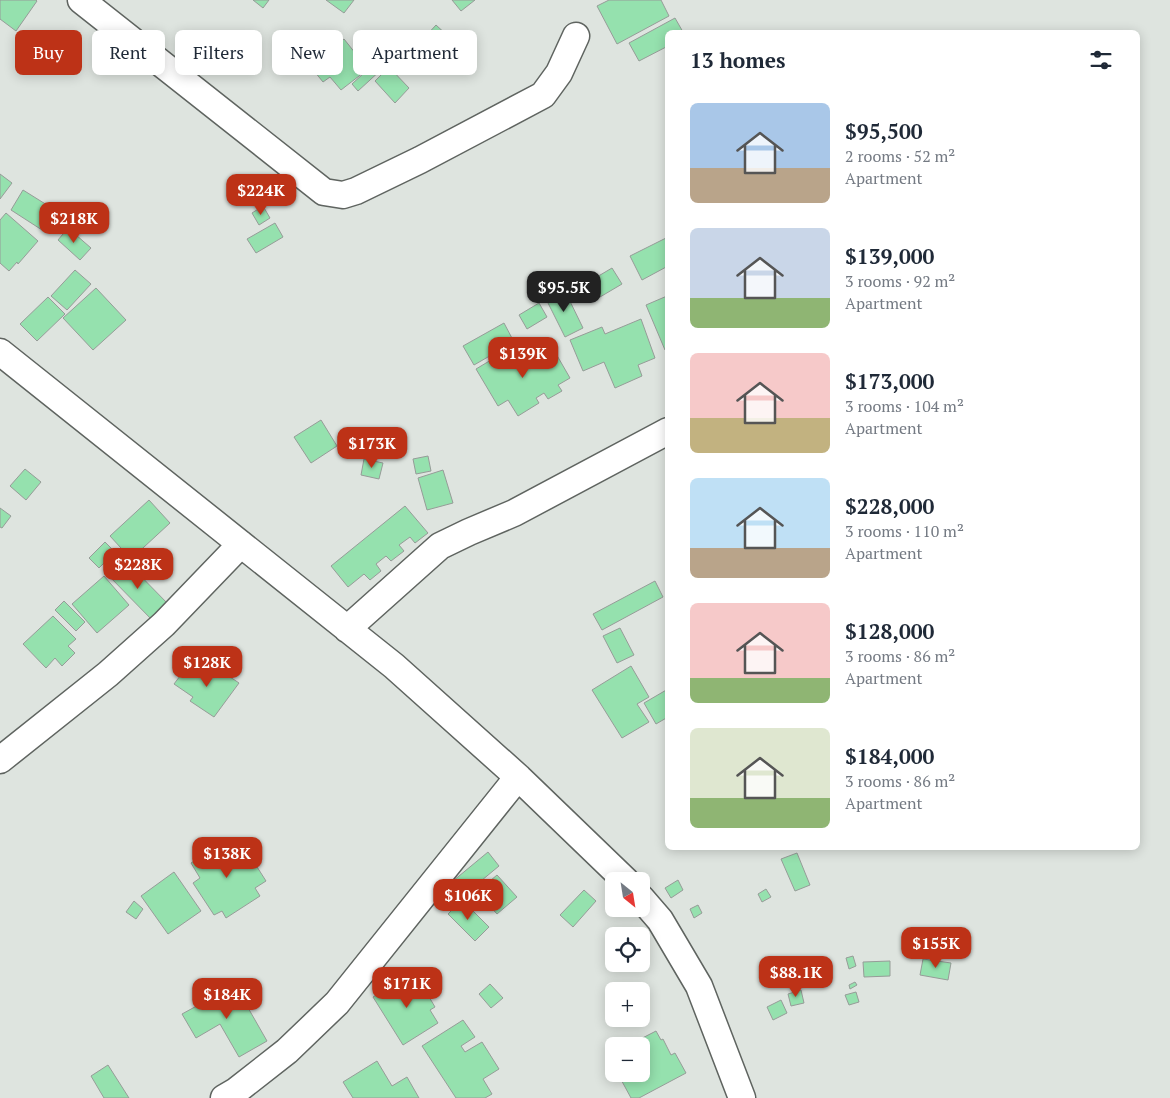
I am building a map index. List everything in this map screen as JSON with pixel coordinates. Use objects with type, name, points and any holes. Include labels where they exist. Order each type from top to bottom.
[{"type":"street","points":[[81,0],[324,192],[343,195],[356,192],[543,95],[559,73],[576,36]]},
{"type":"street","points":[[0,352],[394,666],[518,777],[617,872]]},
{"type":"street","points":[[347,629],[440,546],[514,513],[665,433]]},
{"type":"street","points":[[0,760],[108,674],[164,624],[241,544]]},
{"type":"street","points":[[224,1098],[236,1091],[287,1051],[337,1003],[518,777]]},
{"type":"street","points":[[650,908],[660,920],[699,986],[742,1098]]},
{"type":"building","points":[[0,0],[37,1],[17,30],[0,19]]},
{"type":"building","points":[[253,0],[269,0],[263,8]]},
{"type":"building","points":[[326,0],[354,0],[344,13]]},
{"type":"building","points":[[452,0],[475,0],[461,11]]},
{"type":"building","points":[[609,0],[661,0],[669,16],[617,44],[597,6]]},
{"type":"building","points":[[675,18],[682,30],[665,30],[665,48],[639,61],[629,43]]},
{"type":"building","points":[[436,25],[441,30],[431,30]]},
{"type":"building","points":[[343,40],[353,50],[353,75],[360,75],[341,90],[330,77],[323,82],[317,75],[343,75]]},
{"type":"building","points":[[362,75],[375,75],[358,91],[352,84]]},
{"type":"building","points":[[381,75],[397,75],[409,88],[395,103],[375,81]]},
{"type":"building","points":[[0,174],[12,183],[0,199]]},
{"type":"building","points":[[23,190],[55,210],[42,230],[11,210]]},
{"type":"building","points":[[263,206],[270,218],[259,225],[252,213]]},
{"type":"building","points":[[6,213],[38,241],[18,264],[17,262],[9,271],[0,263],[0,220]]},
{"type":"building","points":[[275,223],[283,237],[256,253],[247,239]]},
{"type":"building","points":[[68,228],[91,248],[80,260],[58,240]]},
{"type":"building","points":[[665,238],[665,268],[642,280],[630,256]]},
{"type":"building","points":[[612,268],[622,284],[600,297],[590,281]]},
{"type":"building","points":[[75,270],[91,284],[67,310],[51,296]]},
{"type":"building","points":[[96,288],[126,320],[93,350],[63,318]]},
{"type":"building","points":[[564,289],[583,328],[565,337],[546,299]]},
{"type":"building","points":[[48,297],[65,314],[37,341],[20,324]]},
{"type":"building","points":[[665,297],[665,350],[646,305]]},
{"type":"building","points":[[539,303],[547,317],[527,329],[519,315]]},
{"type":"building","points":[[641,319],[655,358],[638,365],[642,376],[615,388],[604,362],[583,371],[570,340],[602,327],[605,334]]},
{"type":"building","points":[[504,323],[514,342],[474,365],[463,346]]},
{"type":"building","points":[[525,345],[532,357],[537,355],[540,360],[555,352],[570,378],[558,385],[562,391],[548,399],[544,393],[536,398],[539,403],[518,416],[508,400],[498,406],[476,369],[496,357],[503,368],[508,365],[504,357]]},
{"type":"building","points":[[321,420],[337,446],[311,463],[294,437]]},
{"type":"building","points":[[428,456],[431,471],[416,474],[413,459]]},
{"type":"building","points":[[364,459],[383,463],[379,479],[361,475]]},
{"type":"building","points":[[25,469],[41,482],[26,500],[10,486]]},
{"type":"building","points":[[443,470],[453,503],[427,510],[418,478]]},
{"type":"building","points":[[149,500],[170,523],[131,559],[110,536]]},
{"type":"building","points":[[405,506],[428,533],[415,543],[410,537],[399,545],[404,551],[391,561],[386,556],[376,564],[381,571],[370,580],[364,574],[348,587],[331,566]]},
{"type":"building","points":[[0,508],[11,516],[2,528],[0,527]]},
{"type":"building","points":[[105,542],[115,552],[99,568],[89,558]]},
{"type":"building","points":[[123,558],[170,606],[154,622],[107,574]]},
{"type":"building","points":[[104,576],[129,605],[97,633],[72,604]]},
{"type":"building","points":[[655,581],[663,597],[602,630],[593,614]]},
{"type":"building","points":[[64,601],[85,622],[76,631],[55,610]]},
{"type":"building","points":[[53,616],[76,639],[68,646],[75,653],[62,666],[55,658],[46,668],[23,644]]},
{"type":"building","points":[[620,628],[634,655],[617,663],[603,636]]},
{"type":"building","points":[[189,664],[208,678],[215,667],[239,683],[214,717],[190,701],[193,697],[174,684]]},
{"type":"building","points":[[631,666],[649,697],[637,704],[649,722],[622,738],[592,690]]},
{"type":"building","points":[[665,691],[665,719],[656,724],[644,703]]},
{"type":"building","points":[[225,841],[234,855],[245,848],[266,881],[255,888],[260,896],[226,918],[222,911],[214,915],[193,883],[200,878],[191,863]]},
{"type":"building","points":[[488,852],[499,866],[464,895],[453,881]]},
{"type":"building","points":[[797,853],[810,885],[795,891],[781,859]]},
{"type":"building","points":[[174,872],[201,911],[168,934],[141,896]]},
{"type":"building","points":[[497,875],[517,897],[497,914],[477,892]]},
{"type":"building","points":[[678,880],[683,890],[671,898],[665,888]]},
{"type":"building","points":[[766,889],[771,897],[762,902],[758,894]]},
{"type":"building","points":[[584,890],[596,901],[573,927],[560,915]]},
{"type":"building","points":[[462,900],[489,927],[475,941],[448,914]]},
{"type":"building","points":[[134,901],[143,909],[136,919],[126,912]]},
{"type":"building","points":[[698,905],[702,913],[694,918],[690,909]]},
{"type":"building","points":[[853,956],[856,966],[849,969],[846,958]]},
{"type":"building","points":[[923,959],[951,963],[948,980],[920,975]]},
{"type":"building","points":[[890,961],[890,976],[864,977],[863,962]]},
{"type":"building","points":[[408,976],[416,988],[422,985],[435,1007],[430,1010],[438,1023],[403,1045],[373,997]]},
{"type":"building","points":[[855,982],[857,985],[850,989],[849,985]]},
{"type":"building","points":[[490,984],[503,998],[491,1008],[479,994]]},
{"type":"building","points":[[235,985],[267,1041],[239,1057],[220,1024],[196,1038],[182,1014]]},
{"type":"building","points":[[801,990],[804,1003],[791,1006],[788,994]]},
{"type":"building","points":[[856,992],[859,1002],[849,1005],[845,995]]},
{"type":"building","points":[[781,1000],[787,1013],[773,1020],[767,1007]]},
{"type":"building","points":[[463,1020],[475,1037],[461,1046],[465,1052],[482,1042],[499,1069],[483,1079],[492,1094],[485,1098],[456,1098],[422,1046]]},
{"type":"building","points":[[656,1031],[661,1040],[663,1039],[671,1055],[675,1053],[686,1073],[639,1098],[631,1098],[622,1082],[650,1082],[650,1037],[644,1037]]},
{"type":"building","points":[[377,1061],[392,1086],[407,1077],[419,1098],[353,1098],[343,1082]]},
{"type":"building","points":[[108,1065],[129,1098],[104,1098],[91,1076]]}]
